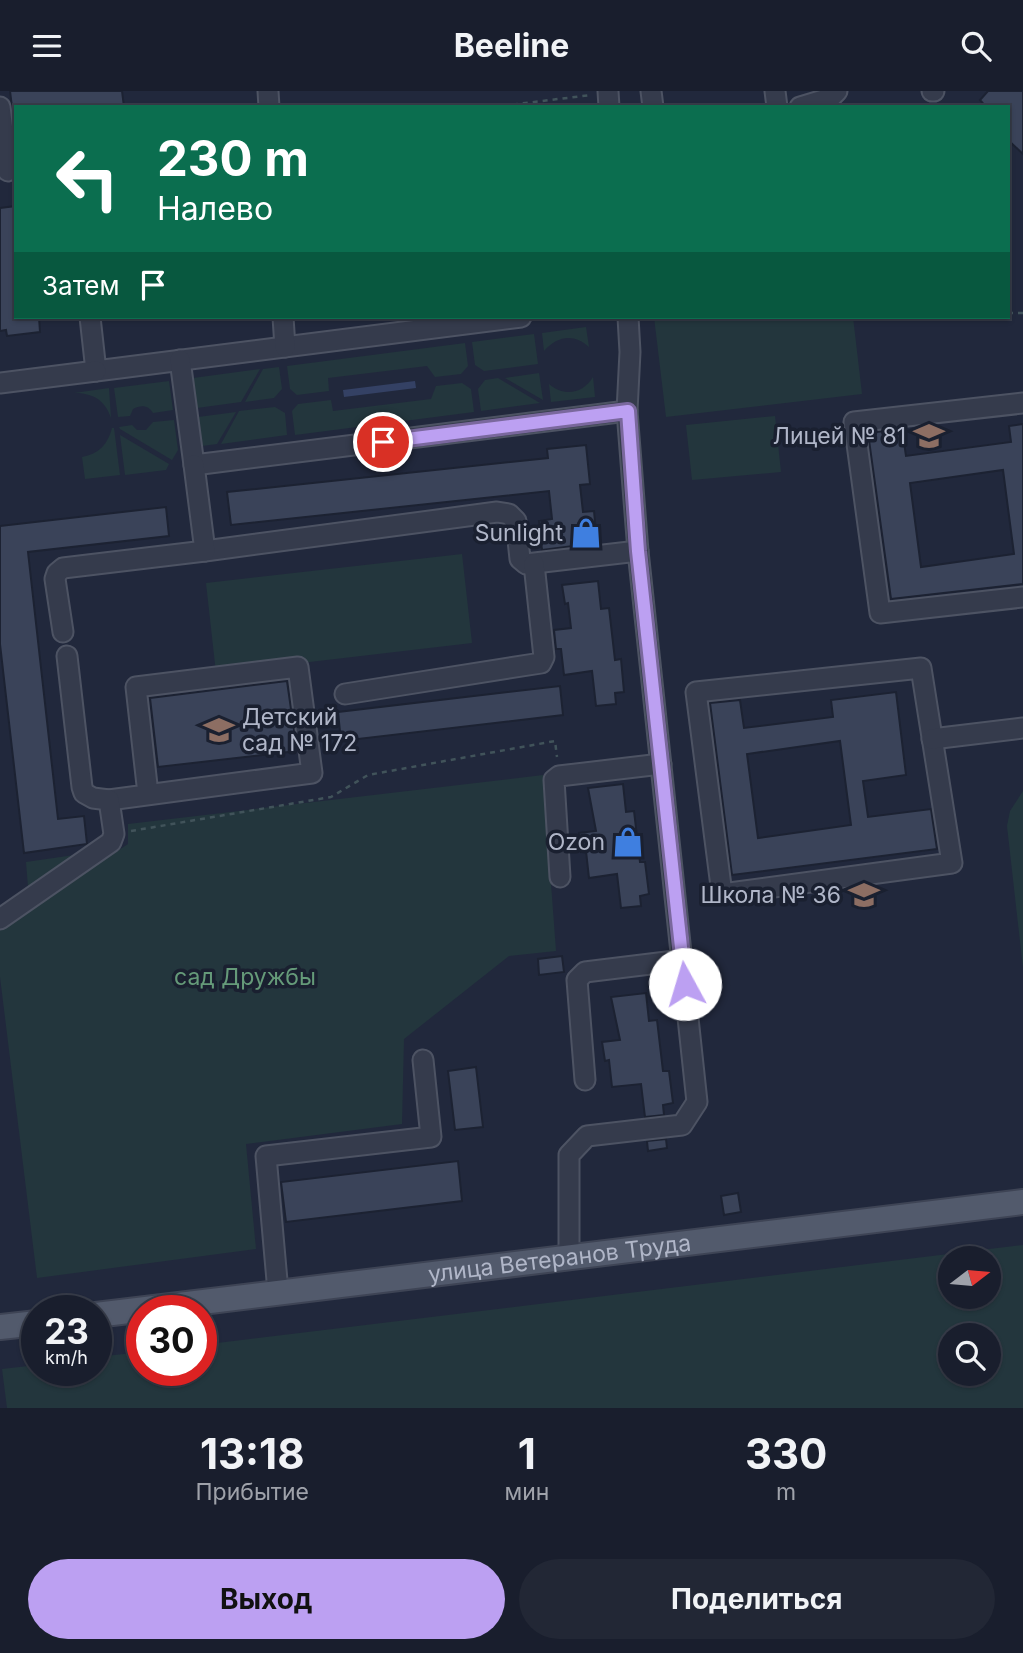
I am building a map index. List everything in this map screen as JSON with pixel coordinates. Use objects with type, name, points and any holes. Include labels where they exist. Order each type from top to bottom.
[{"type":"main road","name":"улица Ветеранов Труда","points":[[112,1313],[1023,1202]]},
{"type":"main road","points":[[0,1327],[21,1325]]},
{"type":"street","points":[[806,105],[830,97],[837,91]]},
{"type":"street","points":[[0,107],[8,171]]},
{"type":"street","points":[[90,319],[96,371]]},
{"type":"street","points":[[283,319],[285,347]]},
{"type":"street","points":[[0,383],[484,319]]},
{"type":"street","points":[[569,1256],[569,1155],[587,1136],[682,1125],[697,1102],[638,551],[628,411],[628,319]]},
{"type":"street","points":[[180,360],[205,551]]},
{"type":"street","points":[[1023,403],[854,422],[880,613],[1023,597]]},
{"type":"street","points":[[194,465],[628,411]]},
{"type":"street","points":[[63,632],[55,579],[63,568],[497,512],[509,514],[516,521],[520,559],[526,564],[638,551]]},
{"type":"street","points":[[345,694],[541,663],[544,657],[534,564]]},
{"type":"street","points":[[67,656],[82,787],[84,793],[93,798],[109,800],[312,773],[298,667],[136,687],[148,794]]},
{"type":"street","points":[[921,668],[932,739],[952,863],[722,894],[696,692],[921,668]]},
{"type":"street","points":[[932,739],[1023,729]]},
{"type":"street","points":[[560,877],[554,780],[559,776],[661,764]]},
{"type":"street","points":[[0,919],[111,842],[114,834],[109,800]]},
{"type":"street","points":[[585,1080],[577,980],[579,976],[585,972],[683,960]]},
{"type":"street","points":[[278,1292],[266,1156],[431,1137],[423,1060]]},
{"type":"path","points":[[516,105],[608,97]]},
{"type":"path","points":[[114,834],[331,797],[368,775],[555,741],[559,776]]},
{"type":"green space","points":[[654,319],[853,319],[862,394],[666,417]]},
{"type":"green space","points":[[586,327],[589,347],[572,338],[566,338],[554,342],[544,351],[542,333]]},
{"type":"green space","points":[[534,334],[538,364],[484,371],[475,365],[472,342]]},
{"type":"green space","points":[[465,343],[468,366],[461,374],[435,377],[427,366],[328,378],[329,391],[297,395],[290,389],[287,366]]},
{"type":"green space","points":[[279,367],[282,389],[274,398],[245,402],[263,369]]},
{"type":"green space","points":[[260,369],[241,402],[197,408],[193,378]]},
{"type":"green space","points":[[539,373],[543,400],[505,378]]},
{"type":"green space","points":[[593,377],[595,397],[551,402],[549,384],[561,391],[573,392],[584,387]]},
{"type":"green space","points":[[498,378],[540,403],[481,411],[478,389],[485,380]]},
{"type":"green space","points":[[169,381],[173,410],[153,413],[142,406],[133,409],[130,416],[118,417],[114,388]]},
{"type":"green space","points":[[462,383],[471,389],[474,412],[295,435],[292,411],[298,404],[331,400],[333,411],[431,399],[436,386]]},
{"type":"green space","points":[[109,388],[111,418],[102,402],[87,394],[74,393]]},
{"type":"green space","points":[[275,407],[285,413],[287,435],[221,444],[239,411]]},
{"type":"green space","points":[[236,412],[217,444],[202,446],[198,417]]},
{"type":"green space","points":[[775,416],[781,472],[692,480],[686,425]]},
{"type":"green space","points":[[174,420],[178,450],[172,460],[119,427],[132,425],[137,430],[146,430],[153,422]]},
{"type":"green space","points":[[112,428],[120,475],[85,479],[82,457],[102,447]]},
{"type":"green space","points":[[120,435],[169,464],[166,470],[125,475]]},
{"type":"green space","points":[[462,554],[472,643],[216,673],[206,583]]},
{"type":"green space","name":"сад Дружбы","points":[[543,775],[556,951],[509,956],[404,1039],[402,1124],[246,1144],[256,1249],[37,1278],[0,977],[0,929],[128,844],[128,824]]},
{"type":"green space","points":[[1023,791],[1023,968],[1007,826],[1010,811]]},
{"type":"green space","points":[[88,853],[41,886],[28,887],[26,862]]},
{"type":"green space","points":[[1023,1245],[1023,1408],[7,1408],[2,1369],[21,1367],[21,1386],[112,1386],[112,1355],[126,1354],[126,1386],[217,1386],[217,1343],[938,1255],[938,1309],[1001,1309],[1001,1248]]},
{"type":"water","points":[[415,381],[416,388],[344,397],[343,390]]},
{"type":"building","points":[[10,91],[122,91],[124,105],[14,105],[12,107]]},
{"type":"building","points":[[988,91],[1023,91],[1023,154],[1010,142],[1010,105],[984,105],[980,100]]},
{"type":"building","points":[[14,206],[14,319],[39,319],[40,332],[7,336],[6,330],[0,331],[0,208]]},
{"type":"building","points":[[1023,424],[1023,584],[891,599],[868,433],[902,429],[906,456],[1011,442],[1009,426]],"holes":[[[1003,470],[1014,554],[921,567],[910,483]]]},
{"type":"building","points":[[586,445],[590,484],[580,485],[583,512],[594,511],[597,543],[542,550],[539,521],[552,519],[549,491],[231,525],[227,492],[548,458],[547,449]]},
{"type":"building","points":[[166,507],[169,536],[28,552],[58,819],[84,816],[87,844],[24,853],[0,644],[0,526]]},
{"type":"building","points":[[598,581],[601,609],[609,608],[615,660],[621,659],[624,692],[615,693],[616,704],[596,706],[592,671],[564,675],[561,649],[556,649],[554,630],[571,628],[568,603],[565,604],[562,585]]},
{"type":"building","points":[[287,681],[297,751],[158,767],[150,698]]},
{"type":"building","points":[[560,686],[563,715],[341,741],[338,712]]},
{"type":"building","points":[[896,692],[906,775],[863,781],[868,817],[931,809],[937,849],[732,875],[710,703],[740,700],[744,728],[833,717],[831,700]],"holes":[[[840,741],[851,825],[758,838],[747,754]]]},
{"type":"building","points":[[623,784],[626,812],[634,811],[640,862],[645,862],[649,894],[640,896],[641,906],[621,908],[617,874],[589,878],[586,851],[581,852],[579,833],[596,831],[588,788]]},
{"type":"building","points":[[562,956],[564,972],[539,975],[538,959]]},
{"type":"building","points":[[646,993],[649,1021],[657,1020],[663,1071],[669,1071],[673,1103],[663,1105],[664,1115],[645,1117],[641,1084],[612,1087],[609,1060],[605,1061],[602,1042],[620,1040],[611,997]]},
{"type":"building","points":[[476,1067],[483,1127],[455,1130],[448,1071]]},
{"type":"building","points":[[666,1139],[667,1148],[648,1151],[647,1141]]},
{"type":"building","points":[[458,1161],[462,1201],[286,1222],[281,1182]]},
{"type":"building","points":[[738,1193],[741,1212],[724,1215],[721,1196]]},
{"type":"place","name":"Лицей № 81","points":[[929,436]]},
{"type":"place","name":"Sunlight","points":[[586,533]]},
{"type":"place","name":"Детский сад № 172","points":[[219,730]]},
{"type":"place","name":"Ozon","points":[[628,842]]},
{"type":"place","name":"Школа № 36","points":[[864,895]]},
{"type":"route","points":[[383,442],[628,411],[638,551],[685,984]]}]
